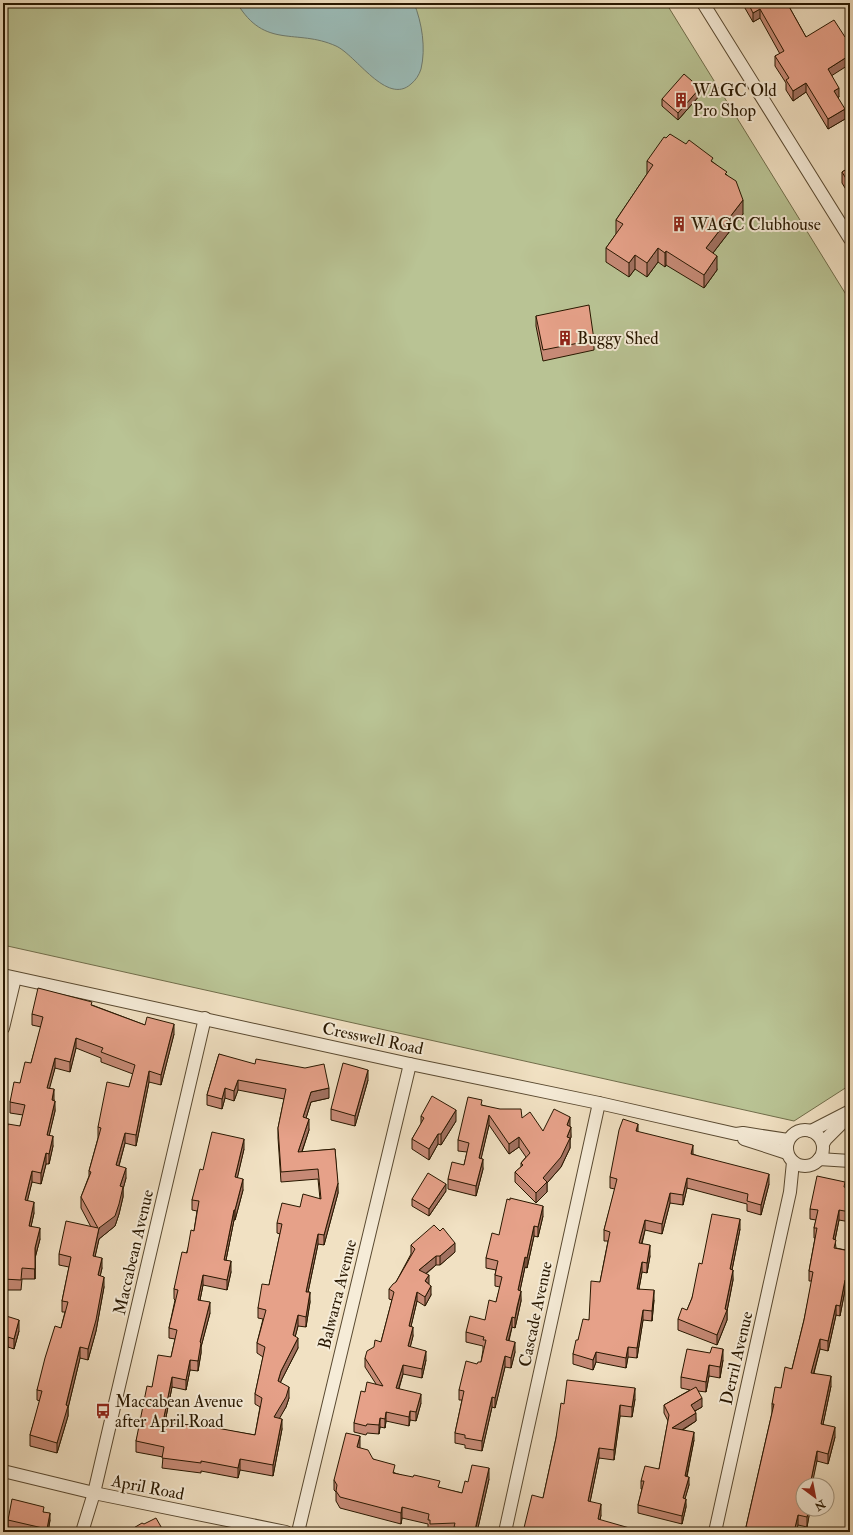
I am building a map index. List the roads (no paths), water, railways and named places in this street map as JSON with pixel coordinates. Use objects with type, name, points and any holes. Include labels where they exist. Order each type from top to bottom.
[{"type":"street","points":[[703,3],[850,239]]},
{"type":"street","name":"Cresswell Road","points":[[3,975],[410,1064],[599,1103],[736,1134],[744,1133],[788,1140]]},
{"type":"street","points":[[3,1028],[15,978]]},
{"type":"street","name":"Maccabean Avenue","points":[[82,1532],[94,1493],[205,1018]]},
{"type":"street","name":"Balwarra Avenue","points":[[298,1532],[410,1064]]},
{"type":"street","name":"Cascade Avenue","points":[[505,1532],[599,1103]]},
{"type":"street","points":[[850,1111],[811,1130],[800,1130],[795,1132],[788,1140],[787,1144],[790,1158],[805,1166],[813,1164],[822,1154],[823,1144],[826,1139],[850,1115]]},
{"type":"street","points":[[811,1130],[819,1136],[823,1144]]},
{"type":"street","name":"Cresswell Road","points":[[736,1134],[741,1138],[790,1158]]},
{"type":"street","name":"Derril Avenue","points":[[715,1532],[790,1192],[790,1158]]},
{"type":"street","points":[[819,1159],[850,1161]]},
{"type":"street","name":"Derril Avenue","points":[[790,1192],[805,1166]]},
{"type":"street","name":"April Road","points":[[3,1471],[94,1493],[286,1532]]},
{"type":"water","points":[[237,3],[414,3],[419,19],[423,44],[421,69],[416,79],[411,84],[402,89],[392,89],[372,77],[344,51],[336,46],[308,38],[270,33],[259,27],[248,18]]},
{"type":"place","name":"WAGC Old Pro Shop","points":[[681,100]]},
{"type":"place","name":"WAGC Clubhouse","points":[[679,224]]},
{"type":"place","name":"Buggy Shed","points":[[565,338]]},
{"type":"place","name":"Maccabean Avenue after April Road","points":[[103,1411]]}]
